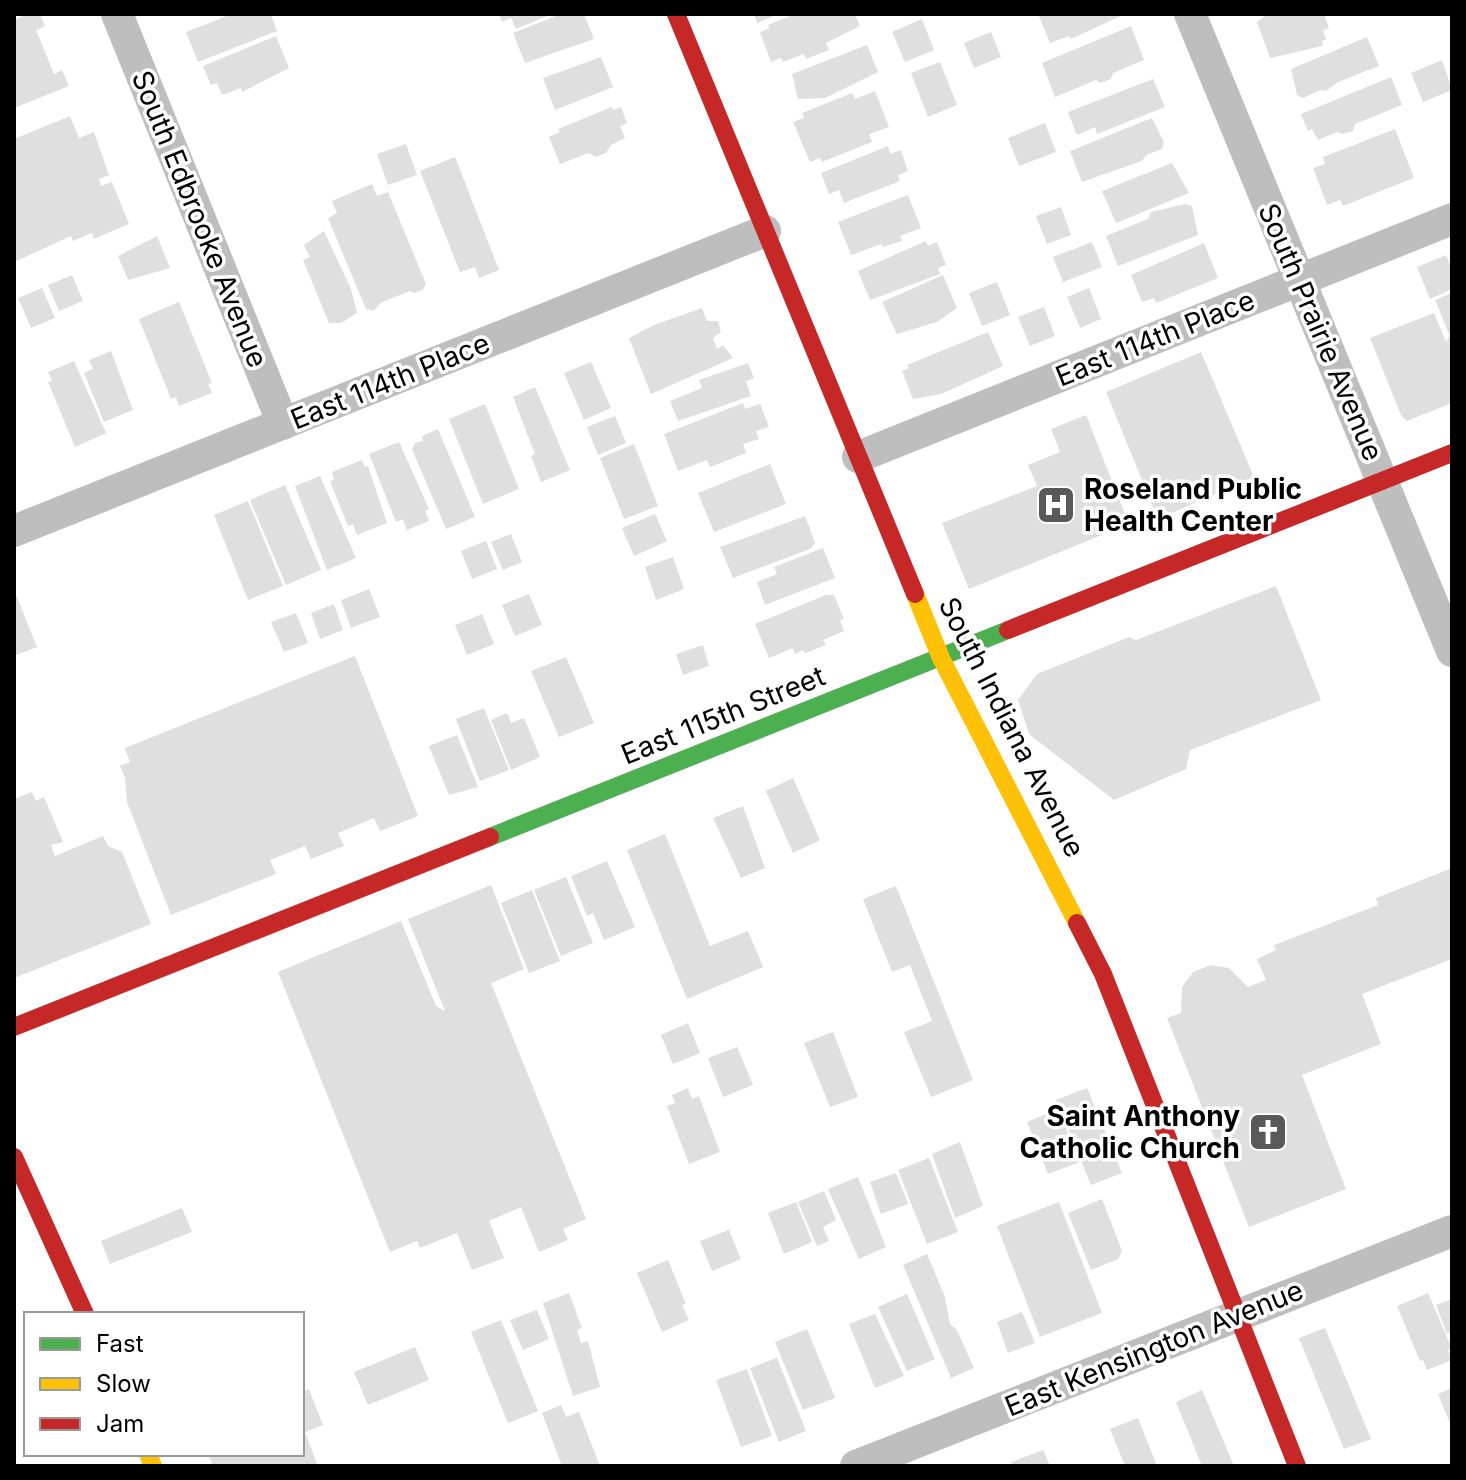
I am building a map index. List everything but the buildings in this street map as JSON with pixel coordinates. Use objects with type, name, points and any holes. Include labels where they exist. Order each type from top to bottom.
[{"type":"street","name":"South Edbrooke Avenue","points":[[117,14],[283,424]]},
{"type":"street","name":"South Indiana Avenue","points":[[676,14],[941,658],[1103,974],[1297,1466]]},
{"type":"street","name":"South Prairie Avenue","points":[[1190,14],[1452,651]]},
{"type":"street","name":"East 114th Place","points":[[858,457],[1452,219]]},
{"type":"street","name":"East 114th Place","points":[[14,531],[765,231]]},
{"type":"street","name":"East 115th Street","points":[[14,1027],[1452,453]]},
{"type":"street","points":[[14,1157],[84,1312]]},
{"type":"street","name":"East Kensington Avenue","points":[[856,1466],[1452,1231]]},
{"type":"traffic: fast","points":[[490,837],[1008,630]]},
{"type":"traffic: slow","points":[[915,594],[941,658],[1077,923]]},
{"type":"traffic: slow","points":[[149,1456],[153,1466]]},
{"type":"traffic: jam","points":[[676,14],[915,594]]},
{"type":"traffic: jam","points":[[1008,630],[1452,453]]},
{"type":"traffic: jam","points":[[14,1027],[490,837]]},
{"type":"traffic: jam","points":[[1077,923],[1103,974],[1297,1466]]},
{"type":"traffic: jam","points":[[14,1157],[84,1312]]},
{"type":"place","name":"Roseland Public Health Center","points":[[1056,505]]},
{"type":"place","name":"Saint Anthony Catholic Church","points":[[1268,1132]]}]
